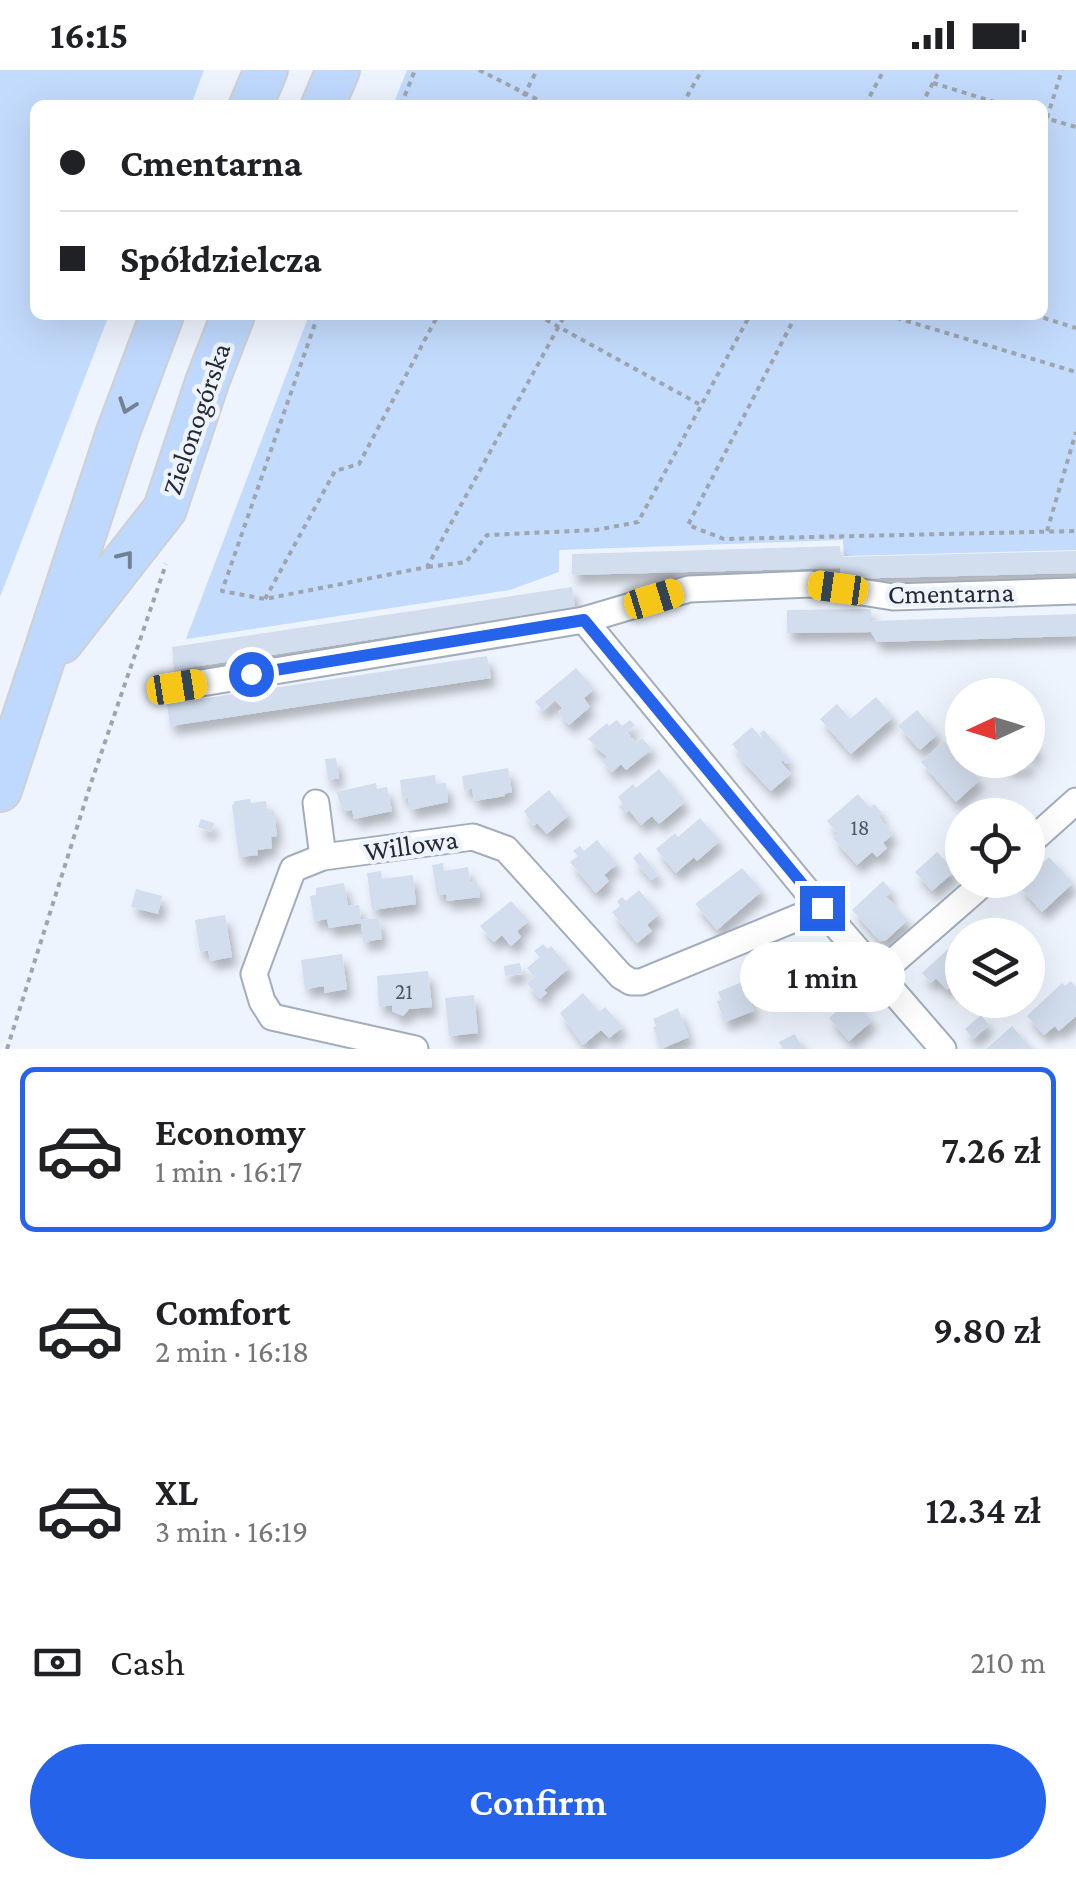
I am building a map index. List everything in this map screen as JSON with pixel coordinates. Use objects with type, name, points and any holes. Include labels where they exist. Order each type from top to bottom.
[{"type":"main road","points":[[253,100],[266,70]]},
{"type":"main road","points":[[325,100],[338,70]]},
{"type":"main road","name":"Zielonogórska","points":[[0,790],[118,432],[160,320]]},
{"type":"main road","name":"Zielonogórska","points":[[44,662],[166,509],[231,320]]},
{"type":"street","name":"Cmentarna","points":[[177,687],[584,620],[689,588],[811,584],[893,596],[1076,591]]},
{"type":"street","points":[[584,620],[943,1049]]},
{"type":"street","points":[[1045,829],[1076,802]]},
{"type":"street","points":[[316,803],[323,857],[293,869],[254,974],[262,1001],[272,1017],[415,1049]]},
{"type":"street","name":"Willowa","points":[[323,857],[474,836],[506,849],[630,982],[641,982],[822,908]]},
{"type":"street","points":[[878,975],[966,898]]},
{"type":"path","points":[[403,100],[415,70]]},
{"type":"path","points":[[479,70],[540,100]]},
{"type":"path","points":[[522,100],[538,70]]},
{"type":"path","points":[[685,100],[702,70]]},
{"type":"path","points":[[868,100],[884,70]]},
{"type":"path","points":[[923,100],[940,70]]},
{"type":"path","points":[[1048,110],[1062,70]]},
{"type":"path","points":[[933,82],[989,100]]},
{"type":"path","points":[[1048,119],[1076,127]]},
{"type":"path","points":[[1048,319],[1076,328]]},
{"type":"path","points":[[316,320],[222,591],[265,599],[466,562],[486,535],[596,530],[638,522],[747,320]]},
{"type":"path","points":[[265,599],[335,471],[359,464],[435,320]]},
{"type":"path","points":[[546,320],[699,404]]},
{"type":"path","points":[[427,568],[562,320]]},
{"type":"path","points":[[793,320],[688,526],[724,539],[1076,531]]},
{"type":"path","points":[[904,320],[1076,372]]},
{"type":"path","points":[[1047,531],[1076,432]]},
{"type":"path","points":[[7,1049],[166,564]]},
{"type":"shaded area","points":[[0,70],[204,70],[193,100],[30,100],[30,320],[107,320],[0,597]]},
{"type":"shaded area","points":[[407,70],[1076,70],[1076,550],[844,556],[843,540],[559,550],[559,572],[510,590],[186,639],[307,320],[1048,320],[1048,100],[395,100]]},
{"type":"building","points":[[840,546],[840,557],[1076,551],[1076,573],[841,579],[840,568],[572,575],[572,554]]},
{"type":"building","points":[[572,587],[575,608],[174,670],[172,647]]},
{"type":"building","points":[[871,609],[871,621],[1076,614],[1076,636],[877,642],[871,632],[787,633],[787,610]]},
{"type":"building","points":[[487,656],[491,678],[170,726],[167,704]]},
{"type":"building","points":[[576,668],[594,689],[584,698],[590,707],[569,725],[558,712],[562,708],[555,700],[543,711],[535,702]]},
{"type":"building","points":[[876,697],[893,717],[851,754],[820,719],[837,704],[850,719]]},
{"type":"building","points":[[917,710],[938,734],[920,750],[898,726]]},
{"type":"building","points":[[617,720],[622,726],[630,720],[635,725],[627,732],[636,743],[642,738],[652,749],[626,770],[621,764],[612,772],[602,761],[607,757],[588,739]]},
{"type":"building","points":[[752,727],[762,739],[760,733],[764,730],[790,761],[781,762],[791,774],[771,791],[732,744]]},
{"type":"building","points":[[944,741],[945,778],[980,780],[960,798],[952,798],[921,762]]},
{"type":"building","points":[[336,758],[339,778],[328,780],[325,759]]},
{"type":"building","points":[[508,768],[512,792],[505,796],[474,801],[472,788],[464,790],[462,776]]},
{"type":"building","points":[[659,769],[685,802],[659,824],[652,816],[641,825],[629,810],[625,813],[619,807],[623,804],[618,797]]},
{"type":"building","points":[[435,775],[436,784],[446,783],[448,802],[410,810],[408,797],[402,798],[400,780]]},
{"type":"building","points":[[376,783],[377,789],[387,787],[392,811],[354,819],[352,810],[343,811],[336,792]]},
{"type":"building","points":[[549,790],[569,815],[547,834],[537,823],[533,826],[524,811]]},
{"type":"building","points":[[858,794],[870,808],[874,804],[882,813],[878,816],[893,834],[883,843],[887,848],[877,857],[872,852],[857,865],[833,838],[838,834],[827,821]]},
{"type":"building","points":[[250,799],[251,803],[266,801],[268,812],[274,811],[277,836],[271,837],[272,848],[257,850],[258,855],[239,857],[232,806],[235,801]]},
{"type":"building","points":[[700,818],[720,841],[676,873],[656,849]]},
{"type":"building","points":[[201,819],[214,823],[211,832],[198,827]]},
{"type":"building","points":[[597,840],[617,864],[604,875],[609,881],[596,893],[570,862],[578,856],[573,851],[580,846],[584,851]]},
{"type":"building","points":[[640,852],[658,875],[651,880],[633,858]]},
{"type":"building","points":[[937,852],[945,860],[945,880],[932,891],[915,872]]},
{"type":"building","points":[[1049,857],[1073,883],[1042,912],[1030,898],[1045,898],[1045,861]]},
{"type":"building","points":[[443,863],[444,871],[468,867],[470,882],[477,881],[480,897],[447,901],[446,894],[437,895],[432,865]]},
{"type":"building","points":[[742,868],[762,891],[717,930],[695,904]]},
{"type":"building","points":[[381,871],[382,879],[413,875],[416,904],[372,910],[367,873]]},
{"type":"building","points":[[883,881],[892,891],[886,896],[908,920],[885,941],[879,940],[852,910]]},
{"type":"building","points":[[344,883],[348,906],[359,905],[361,920],[379,918],[382,939],[363,942],[361,923],[329,928],[327,919],[314,921],[310,896],[316,895],[316,888]]},
{"type":"building","points":[[136,889],[162,896],[158,914],[131,907]]},
{"type":"building","points":[[639,890],[659,914],[647,925],[652,931],[637,943],[612,912],[620,906],[617,901],[622,897],[626,901]]},
{"type":"building","points":[[511,901],[529,921],[517,931],[521,937],[511,946],[502,935],[494,942],[480,926]]},
{"type":"building","points":[[225,915],[232,957],[210,961],[208,950],[200,952],[195,920]]},
{"type":"building","points":[[543,944],[548,949],[551,946],[569,968],[544,990],[547,993],[540,999],[527,983],[534,977],[527,968],[540,957],[534,951]]},
{"type":"building","points":[[945,952],[945,988],[936,978],[931,983],[922,973]]},
{"type":"building","points":[[342,954],[347,989],[324,993],[324,986],[305,989],[301,960]]},
{"type":"building","points":[[806,956],[818,985],[790,996],[778,967]]},
{"type":"building","points":[[520,963],[522,974],[505,976],[504,966]]},
{"type":"building","points":[[428,971],[432,1007],[409,1009],[403,1016],[392,1011],[392,1005],[379,1007],[377,976]]},
{"type":"building","points":[[1071,981],[1076,987],[1076,1016],[1059,1031],[1055,1026],[1044,1035],[1029,1018],[1045,1018],[1045,999],[1062,983],[1065,986]]},
{"type":"building","points":[[742,982],[754,1011],[725,1022],[717,1001],[721,1000],[718,992]]},
{"type":"building","points":[[583,993],[599,1012],[605,1007],[623,1027],[609,1038],[601,1030],[583,1045],[560,1013]]},
{"type":"building","points":[[474,995],[478,1033],[449,1036],[445,998]]},
{"type":"building","points":[[852,998],[872,1021],[849,1041],[829,1018]]},
{"type":"building","points":[[678,1008],[689,1037],[661,1049],[653,1019]]},
{"type":"building","points":[[978,1018],[983,1018],[989,1025],[973,1039],[965,1029]]},
{"type":"building","points":[[1012,1026],[1032,1049],[986,1049]]},
{"type":"building","points":[[795,1034],[803,1049],[783,1049],[779,1042]]},
{"type":"route","points":[[251,674],[584,620],[822,908]]}]
